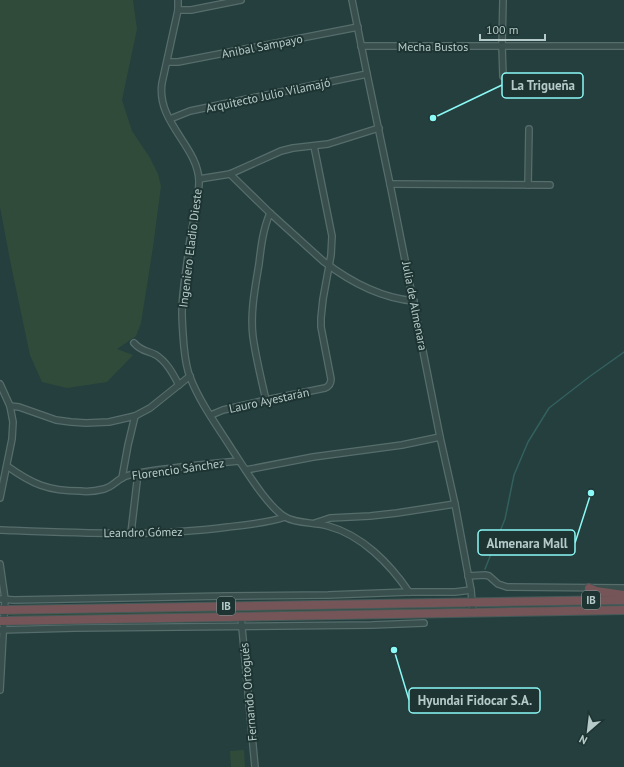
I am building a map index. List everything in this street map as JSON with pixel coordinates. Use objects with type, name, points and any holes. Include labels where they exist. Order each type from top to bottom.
[{"type":"highway","points":[[589,588],[596,591],[624,595]]},
{"type":"highway","name":"IB","points":[[2,610],[624,600]]},
{"type":"highway","name":"IB","points":[[2,621],[624,610]]},
{"type":"street","name":"Ingeniero Eladio Dieste","points":[[178,0],[178,10],[162,82],[162,92],[164,104],[170,119],[192,157],[199,179],[189,246],[182,312],[186,366],[194,386],[211,415],[239,461],[268,501],[285,517],[297,522],[315,523],[336,528],[359,539],[387,564],[403,582],[409,592]]},
{"type":"street","points":[[178,10],[191,10],[241,0]]},
{"type":"street","name":"Julia de Almenara","points":[[352,0],[414,301],[440,437],[455,504],[471,590],[473,613]]},
{"type":"street","points":[[503,0],[503,76]]},
{"type":"street","name":"Anibal Sampayo","points":[[167,62],[185,61],[358,27]]},
{"type":"street","name":"Mecha Bustos","points":[[361,46],[624,46]]},
{"type":"street","name":"Arquitecto Julio Vilamajó","points":[[170,119],[190,111],[367,74]]},
{"type":"street","points":[[199,179],[230,174],[281,151],[328,144],[379,128]]},
{"type":"street","points":[[528,185],[529,129]]},
{"type":"street","points":[[314,146],[331,227],[332,245],[330,267]]},
{"type":"street","points":[[230,174],[270,213],[330,267],[357,283],[379,293],[397,299],[414,301]]},
{"type":"street","points":[[390,184],[550,185]]},
{"type":"street","points":[[266,400],[253,336],[252,318],[266,222],[270,213]]},
{"type":"street","name":"Lauro Ayestarán","points":[[211,415],[223,410],[328,387],[331,379],[321,327],[321,318],[323,299],[330,267]]},
{"type":"street","points":[[134,343],[140,350],[156,355],[164,362],[179,385]]},
{"type":"street","points":[[10,406],[19,407],[56,420],[86,423],[110,422],[135,416],[150,408],[190,376]]},
{"type":"street","points":[[0,384],[2,394],[10,406],[13,422],[12,439],[0,498]]},
{"type":"street","points":[[122,478],[135,416]]},
{"type":"street","points":[[246,470],[313,457],[402,445],[440,437]]},
{"type":"street","name":"Florencio Sánchez","points":[[0,460],[32,482],[49,489],[85,492],[98,491],[109,487],[122,478],[138,473],[239,461]]},
{"type":"street","points":[[131,533],[138,473]]},
{"type":"street","points":[[315,523],[330,518],[397,513],[455,504]]},
{"type":"street","name":"Leandro Gómez","points":[[0,530],[131,533],[208,530],[275,520],[285,517]]},
{"type":"street","points":[[0,564],[2,599],[0,690]]},
{"type":"street","points":[[468,576],[489,576],[498,584],[507,587],[624,588]]},
{"type":"street","points":[[2,599],[328,595],[455,592],[471,590]]},
{"type":"street","name":"Fernando Ortogués","points":[[241,616],[254,767]]},
{"type":"street","points":[[1,630],[424,624]]},
{"type":"green space","points":[[0,0],[133,0],[137,29],[122,100],[132,131],[150,158],[158,174],[161,186],[141,323],[136,336],[117,349],[133,355],[107,382],[67,388],[42,382],[30,355],[0,207]]},
{"type":"green space","points":[[624,603],[624,608],[570,606],[477,606]]},
{"type":"green space","points":[[467,606],[466,608],[398,609],[363,612],[9,617],[13,615],[113,611]]},
{"type":"green space","points":[[244,750],[245,767],[231,767],[230,751]]},
{"type":"waterway","points":[[485,569],[505,519],[514,475],[528,442],[549,408],[624,352]]},
{"type":"place","name":"La Trigueña","points":[[433,118]]},
{"type":"place","name":"Almenara Mall","points":[[591,493]]},
{"type":"place","name":"Hyundai Fidocar S.A.","points":[[394,650]]}]
